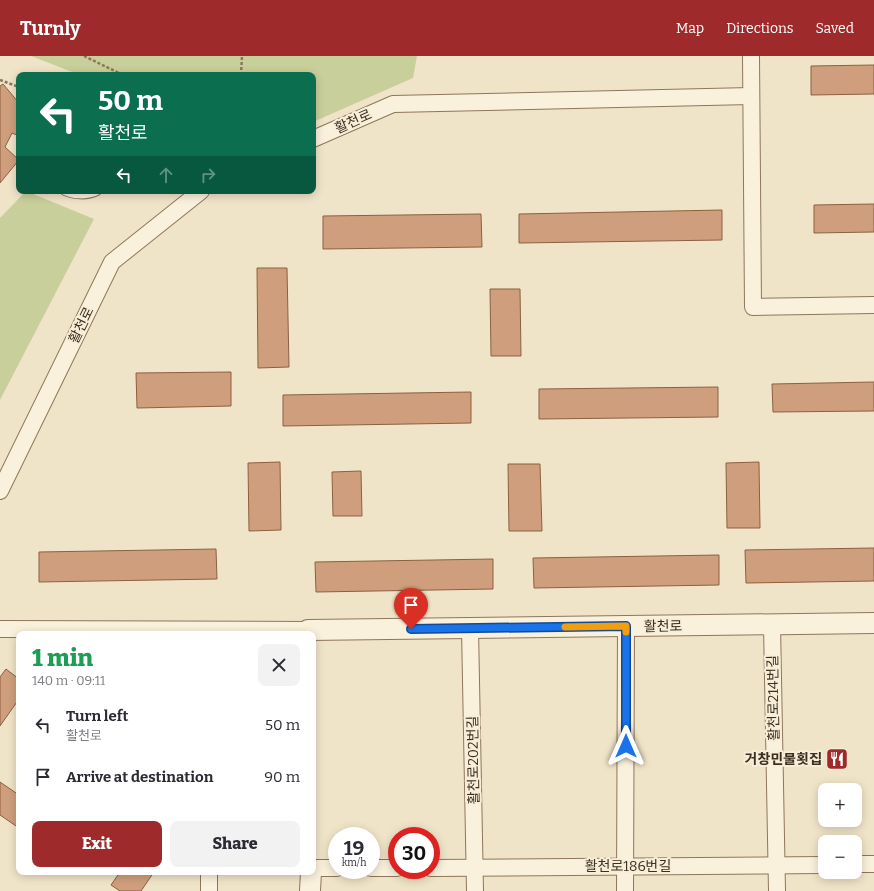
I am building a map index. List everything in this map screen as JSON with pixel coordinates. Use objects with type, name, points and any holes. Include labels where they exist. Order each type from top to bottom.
[{"type":"street","points":[[751,56],[753,307],[874,305]]},
{"type":"street","name":"활천로","points":[[316,138],[393,104],[751,96]]},
{"type":"street","name":"활천로","points":[[0,491],[112,262],[197,194]]},
{"type":"street","name":"활천로","points":[[316,632],[470,628],[874,623]]},
{"type":"street","name":"활천로214번길","points":[[772,625],[777,891]]},
{"type":"street","points":[[625,891],[626,626]]},
{"type":"street","name":"활천로202번길","points":[[470,628],[475,891]]},
{"type":"street","name":"활천로","points":[[0,629],[142,631]]},
{"type":"street","points":[[862,864],[874,864]]},
{"type":"street","name":"활천로186번길","points":[[440,868],[818,865]]},
{"type":"street","points":[[316,868],[328,868]]},
{"type":"street","points":[[209,875],[209,891]]},
{"type":"street","points":[[310,891],[311,875]]},
{"type":"path","points":[[84,56],[117,72]]},
{"type":"path","points":[[242,56],[242,72]]},
{"type":"path","points":[[0,80],[16,87]]},
{"type":"green space","points":[[31,56],[417,56],[413,78],[316,121],[316,72],[72,72]]},
{"type":"green space","points":[[23,194],[33,194],[94,219],[0,400],[0,218]]},
{"type":"building","points":[[874,65],[874,94],[811,95],[811,66]]},
{"type":"building","points":[[3,84],[16,99],[16,135],[12,133],[5,147],[16,157],[16,164],[0,183],[0,86]]},
{"type":"building","points":[[874,204],[874,232],[814,233],[814,205]]},
{"type":"building","points":[[722,210],[722,240],[519,243],[519,214]]},
{"type":"building","points":[[481,214],[482,247],[323,249],[323,216]]},
{"type":"building","points":[[257,268],[287,268],[289,367],[258,368]]},
{"type":"building","points":[[490,289],[520,289],[521,356],[491,356]]},
{"type":"building","points":[[231,372],[231,406],[137,408],[136,373]]},
{"type":"building","points":[[874,382],[874,411],[773,412],[772,384]]},
{"type":"building","points":[[718,387],[718,417],[539,419],[539,389]]},
{"type":"building","points":[[471,392],[471,423],[283,426],[283,395]]},
{"type":"building","points":[[280,462],[281,530],[249,531],[248,463]]},
{"type":"building","points":[[759,462],[760,528],[727,528],[726,463]]},
{"type":"building","points":[[508,464],[540,464],[542,531],[509,531]]},
{"type":"building","points":[[361,471],[362,516],[333,516],[332,472]]},
{"type":"building","points":[[874,548],[874,581],[746,583],[745,550]]},
{"type":"building","points":[[216,549],[217,579],[39,582],[39,552]]},
{"type":"building","points":[[719,555],[719,585],[534,588],[533,558]]},
{"type":"building","points":[[493,559],[493,589],[316,592],[315,562]]},
{"type":"building","points":[[6,669],[16,677],[16,703],[0,726],[0,677]]},
{"type":"building","points":[[0,782],[16,793],[16,826],[0,815]]},
{"type":"building","points":[[118,875],[152,875],[141,891],[120,891],[111,885]]},
{"type":"slow traffic","points":[[565,627],[626,626],[626,632]]},
{"type":"place","name":"거창민물횟집","points":[[837,759]]},
{"type":"route","points":[[411,629],[626,626],[626,746]]}]
